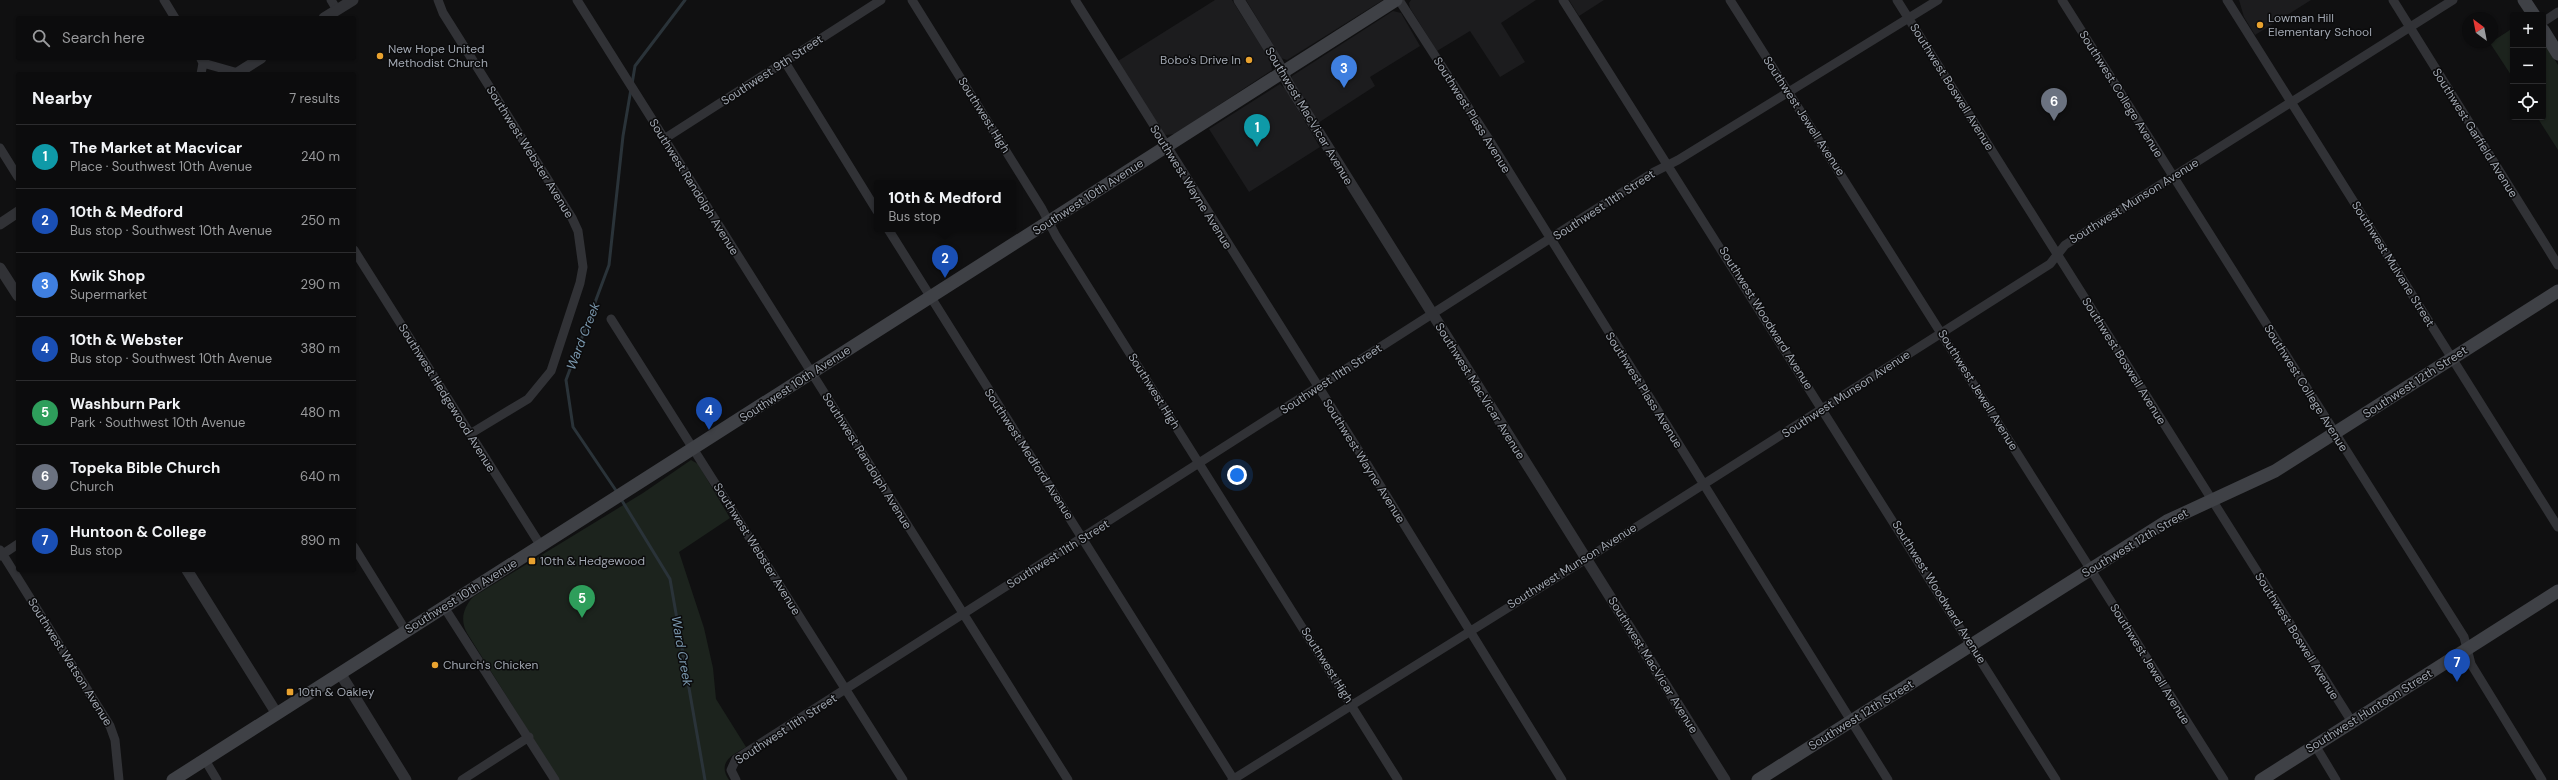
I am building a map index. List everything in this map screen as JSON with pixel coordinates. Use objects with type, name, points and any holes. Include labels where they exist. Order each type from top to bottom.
[{"type":"main road","name":"Southwest 10th Avenue","points":[[173,780],[694,450],[1397,0]]},
{"type":"main road","points":[[2524,0],[2532,12]]},
{"type":"main road","points":[[2546,35],[2558,54]]},
{"type":"main road","name":"Southwest 12th Street","points":[[1758,780],[2167,521],[2270,474],[2558,291]]},
{"type":"main road","name":"Southwest Huntoon Street","points":[[2261,780],[2558,591]]},
{"type":"street","points":[[164,0],[174,16]]},
{"type":"street","points":[[331,0],[337,10]]},
{"type":"street","points":[[327,16],[353,0]]},
{"type":"street","name":"Southwest Webster Avenue","points":[[438,0],[443,13],[572,218],[578,231],[582,267],[580,283],[554,364],[545,381],[528,399],[470,434]]},
{"type":"street","name":"Southwest Randolph Avenue","points":[[577,0],[965,614],[1068,780]]},
{"type":"street","name":"Southwest 9th Street","points":[[664,139],[881,0]]},
{"type":"street","name":"Southwest High","points":[[912,0],[1398,780]]},
{"type":"street","name":"Southwest Wayne Avenue","points":[[1075,0],[1166,147],[1319,388],[1468,631],[1562,780]]},
{"type":"street","name":"Southwest MacVicar Avenue","points":[[1239,0],[1282,73],[1432,314],[1725,780]]},
{"type":"street","name":"Southwest Plass Avenue","points":[[1397,0],[1704,484],[1888,780]]},
{"type":"street","name":"Southwest Woodward Avenue","points":[[1564,0],[1972,644],[2056,780]]},
{"type":"street","name":"Southwest Jewell Avenue","points":[[1730,0],[1790,92],[2224,780]]},
{"type":"street","name":"Southwest Boswell Avenue","points":[[1898,0],[2352,722]]},
{"type":"street","name":"Southwest 11th Street","points":[[736,780],[731,767],[736,759],[1319,388],[1654,172],[1790,92],[1938,0]]},
{"type":"street","name":"Southwest College Avenue","points":[[2062,0],[2464,637],[2471,664],[2542,780]]},
{"type":"street","name":"Southwest Mulvane Street","points":[[2227,0],[2558,527]]},
{"type":"street","name":"Southwest Garfield Avenue","points":[[2392,0],[2558,265]]},
{"type":"street","name":"Southwest Munson Avenue","points":[[1233,780],[1468,631],[1586,559],[2050,264],[2065,245],[2453,0]]},
{"type":"street","points":[[2546,20],[2558,12]]},
{"type":"street","points":[[202,72],[202,60],[237,72]]},
{"type":"street","points":[[241,72],[258,60]]},
{"type":"street","points":[[784,62],[874,206]]},
{"type":"street","points":[[0,148],[16,174]]},
{"type":"street","points":[[0,224],[16,213]]},
{"type":"street","name":"Southwest Medford Avenue","points":[[890,232],[1083,538],[1233,780]]},
{"type":"street","name":"Southwest Hedgewood Avenue","points":[[356,253],[541,546]]},
{"type":"street","points":[[0,268],[16,293]]},
{"type":"street","name":"Southwest Webster Avenue","points":[[611,319],[903,780]]},
{"type":"street","points":[[1,553],[16,545]]},
{"type":"street","points":[[356,550],[406,631]]},
{"type":"street","name":"Southwest Watson Avenue","points":[[1,553],[110,726],[115,740],[119,780]]},
{"type":"street","points":[[188,572],[276,714]]},
{"type":"street","points":[[444,607],[530,737],[555,780]]},
{"type":"street","points":[[340,673],[406,780]]},
{"type":"street","points":[[462,780],[530,737]]},
{"type":"street","points":[[2315,745],[2336,780]]},
{"type":"street","points":[[205,760],[217,780]]},
{"type":"shaded area","points":[[1215,0],[1232,0],[1270,60],[1272,70],[1175,134],[1166,135],[1162,133],[1118,61]]},
{"type":"shaded area","points":[[1246,0],[1383,0],[1287,60],[1281,58]]},
{"type":"shaded area","points":[[1411,0],[1536,0],[1501,23],[1525,62],[1500,77],[1470,31],[1437,51],[1410,8],[1409,3]]},
{"type":"shaded area","points":[[1569,0],[1604,0],[1579,16]]},
{"type":"shaded area","name":"Lowman Hill Elementary School","points":[[2239,0],[2311,0],[2255,35],[2244,17]]},
{"type":"shaded area","points":[[1393,11],[1401,13],[1420,46],[1370,77],[1375,86],[1318,123],[1292,80],[1292,76]]},
{"type":"shaded area","points":[[2510,30],[2510,73],[2493,48],[2498,48],[2498,38]]},
{"type":"shaded area","points":[[2546,46],[2558,65],[2558,150],[2539,120],[2546,120]]},
{"type":"shaded area","points":[[1280,84],[1286,90],[1320,147],[1249,192],[1209,129]]},
{"type":"shaded area","points":[[691,460],[698,464],[730,518],[679,552],[704,628],[713,668],[716,699],[746,747],[731,756],[725,764],[726,774],[729,780],[559,780],[467,633],[463,619],[467,605],[473,597],[643,493]]},
{"type":"waterway","name":"Ward Creek","points":[[632,84],[635,66],[685,0]]},
{"type":"waterway","name":"Ward Creek","points":[[617,492],[573,427],[566,380],[609,265],[623,136],[631,89]]},
{"type":"waterway","name":"Ward Creek","points":[[621,499],[670,579],[705,780]]},
{"type":"place","name":"Lowman Hill Elementary School","points":[[2260,25]]},
{"type":"place","name":"New Hope United Methodist Church","points":[[380,56]]},
{"type":"place","name":"Bobo's Drive In","points":[[1249,60]]},
{"type":"place","name":"Kwik Shop","points":[[1344,88]]},
{"type":"place","name":"Topeka Bible Church","points":[[2054,121]]},
{"type":"place","name":"The Market at Macvicar","points":[[1257,147]]},
{"type":"place","name":"10th & Medford","points":[[945,278]]},
{"type":"place","name":"10th & Webster","points":[[709,430]]},
{"type":"place","name":"10th & Hedgewood","points":[[532,561]]},
{"type":"place","name":"Washburn Park","points":[[582,618]]},
{"type":"place","name":"Church's Chicken","points":[[435,665]]},
{"type":"place","name":"Huntoon & College","points":[[2457,682]]},
{"type":"place","name":"10th & Oakley","points":[[290,692]]}]
